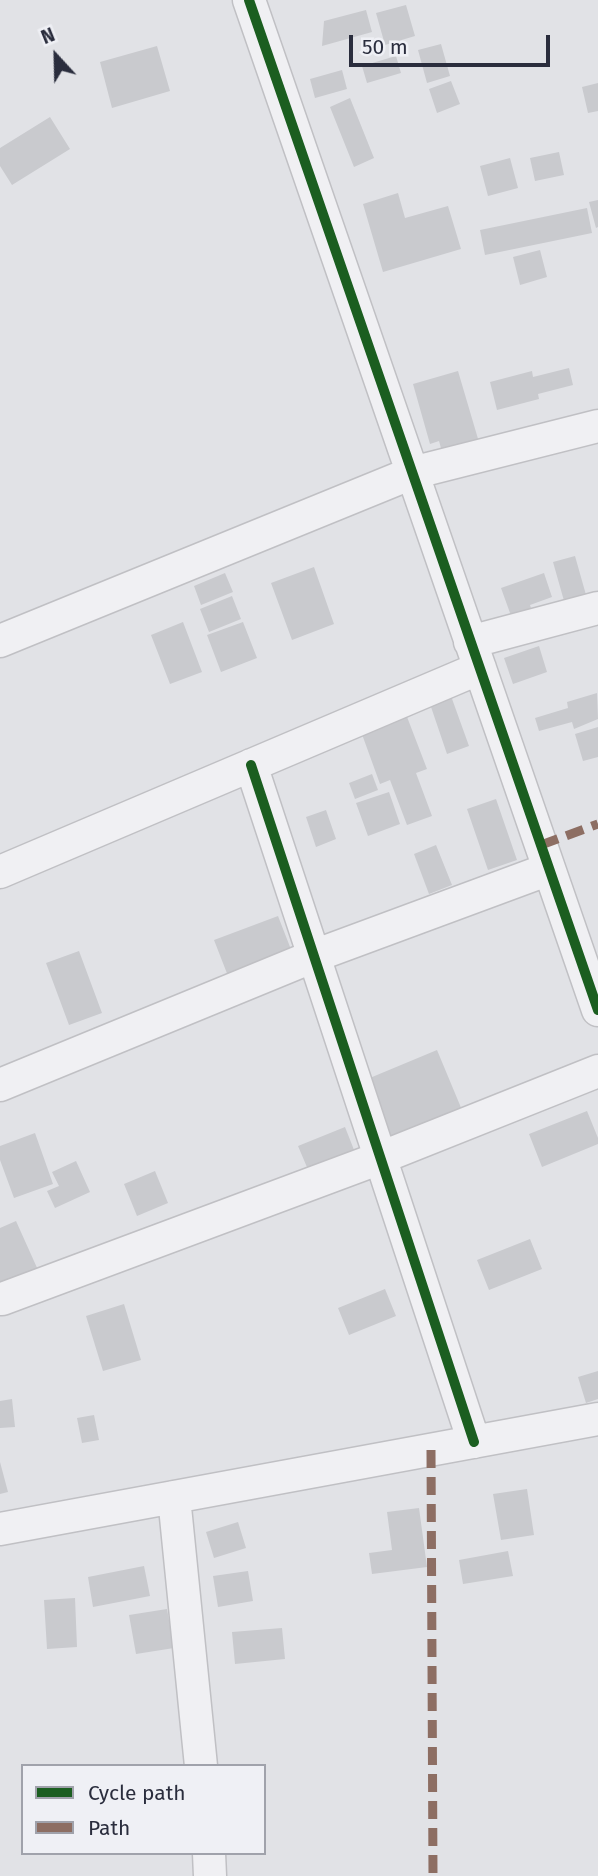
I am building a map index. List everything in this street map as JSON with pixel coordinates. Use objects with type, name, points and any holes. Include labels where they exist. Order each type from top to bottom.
[{"type":"street","points":[[250,0],[598,1010]]},
{"type":"street","points":[[0,641],[412,473],[598,426]]},
{"type":"street","points":[[0,872],[251,765],[475,655],[598,608]]},
{"type":"street","points":[[251,765],[474,1442]]},
{"type":"street","points":[[0,1085],[314,956],[549,869]]},
{"type":"street","points":[[0,1298],[380,1158],[598,1071]]},
{"type":"street","points":[[0,1530],[598,1419]]},
{"type":"street","points":[[174,1497],[201,1764]]},
{"type":"street","points":[[209,1855],[210,1876]]},
{"type":"building","points":[[406,5],[415,36],[385,45],[376,13]]},
{"type":"building","points":[[366,10],[372,32],[322,46],[324,21]]},
{"type":"building","points":[[441,44],[450,76],[427,83],[418,50]]},
{"type":"building","points":[[157,46],[170,91],[112,108],[100,62]]},
{"type":"building","points":[[396,56],[401,73],[367,83],[362,66]]},
{"type":"building","points":[[342,70],[347,89],[315,98],[310,79]]},
{"type":"building","points":[[451,81],[460,104],[437,113],[429,89]]},
{"type":"building","points":[[598,83],[598,111],[588,113],[582,87]]},
{"type":"building","points":[[350,98],[374,158],[354,167],[330,107]]},
{"type":"building","points":[[50,117],[70,149],[12,185],[0,166],[0,148]]},
{"type":"building","points":[[559,152],[564,175],[535,181],[530,158]]},
{"type":"building","points":[[510,158],[518,188],[488,196],[480,166]]},
{"type":"building","points":[[398,193],[405,218],[448,206],[461,249],[383,272],[363,204]]},
{"type":"building","points":[[598,200],[598,227],[596,228],[589,202]]},
{"type":"building","points":[[587,208],[592,233],[485,255],[480,230]]},
{"type":"building","points":[[540,250],[547,277],[520,285],[513,257]]},
{"type":"building","points":[[569,368],[573,385],[538,394],[539,399],[497,410],[490,382],[532,371],[533,377]]},
{"type":"building","points":[[458,371],[481,449],[444,459],[439,441],[430,444],[413,384]]},
{"type":"building","points":[[575,556],[590,609],[568,615],[553,562]]},
{"type":"building","points":[[314,567],[334,624],[292,640],[271,583]]},
{"type":"building","points":[[225,573],[233,592],[201,605],[194,586]]},
{"type":"building","points":[[544,573],[552,597],[530,605],[534,617],[514,624],[501,588]]},
{"type":"building","points":[[232,596],[241,619],[209,632],[200,609]]},
{"type":"building","points":[[183,622],[202,672],[170,684],[151,635]]},
{"type":"building","points":[[243,622],[257,658],[221,672],[207,635]]},
{"type":"building","points":[[539,646],[547,672],[513,684],[504,658]]},
{"type":"building","points":[[597,693],[598,719],[574,729],[572,722],[539,731],[535,718],[568,708],[567,702]]},
{"type":"building","points":[[451,696],[469,746],[447,754],[430,704]]},
{"type":"building","points":[[404,709],[427,769],[416,773],[432,816],[407,825],[390,780],[380,784],[359,726]]},
{"type":"building","points":[[598,727],[598,757],[583,761],[575,734]]},
{"type":"building","points":[[372,774],[378,790],[355,799],[349,783]]},
{"type":"building","points":[[389,792],[400,824],[368,836],[356,803]]},
{"type":"building","points":[[496,799],[517,860],[488,870],[467,809]]},
{"type":"building","points":[[326,810],[336,839],[316,847],[306,817]]},
{"type":"building","points":[[436,845],[452,885],[429,894],[414,854]]},
{"type":"building","points":[[278,916],[292,952],[228,976],[214,940]]},
{"type":"building","points":[[79,951],[102,1013],[69,1025],[46,963]]},
{"type":"building","points":[[437,1050],[462,1110],[390,1140],[365,1080]]},
{"type":"building","points":[[587,1111],[598,1144],[542,1167],[529,1134]]},
{"type":"building","points":[[345,1127],[358,1160],[312,1179],[298,1146]]},
{"type":"building","points":[[35,1133],[53,1184],[14,1198],[0,1160],[0,1146]]},
{"type":"building","points":[[76,1161],[90,1192],[55,1208],[47,1191],[59,1186],[52,1172]]},
{"type":"building","points":[[155,1171],[168,1203],[137,1216],[124,1184]]},
{"type":"building","points":[[16,1221],[38,1270],[2,1286],[0,1228]]},
{"type":"building","points":[[530,1239],[542,1269],[489,1290],[477,1260]]},
{"type":"building","points":[[385,1289],[396,1316],[349,1335],[338,1308]]},
{"type":"building","points":[[124,1304],[141,1360],[103,1371],[86,1316]]},
{"type":"building","points":[[598,1371],[598,1399],[586,1403],[578,1377]]},
{"type":"building","points":[[12,1399],[15,1427],[0,1428],[0,1401]]},
{"type":"building","points":[[94,1415],[99,1440],[82,1443],[77,1418]]},
{"type":"building","points":[[0,1462],[8,1492],[0,1494]]},
{"type":"building","points":[[527,1489],[534,1535],[501,1540],[493,1494]]},
{"type":"building","points":[[419,1508],[427,1567],[372,1574],[369,1553],[392,1550],[387,1512]]},
{"type":"building","points":[[238,1522],[246,1548],[214,1558],[206,1532]]},
{"type":"building","points":[[508,1551],[513,1576],[463,1584],[459,1560]]},
{"type":"building","points":[[144,1566],[150,1596],[93,1607],[88,1577]]},
{"type":"building","points":[[248,1571],[253,1601],[218,1607],[213,1576]]},
{"type":"building","points":[[75,1598],[77,1647],[47,1649],[44,1600]]},
{"type":"building","points":[[167,1609],[174,1648],[136,1654],[129,1615]]},
{"type":"building","points":[[282,1628],[285,1659],[235,1664],[232,1632]]},
{"type":"marked path","points":[[541,845],[598,824]]},
{"type":"marked path","points":[[431,1450],[433,1876]]},
{"type":"cycle path","points":[[249,0],[598,1010]]},
{"type":"cycle path","points":[[251,765],[474,1442]]}]
